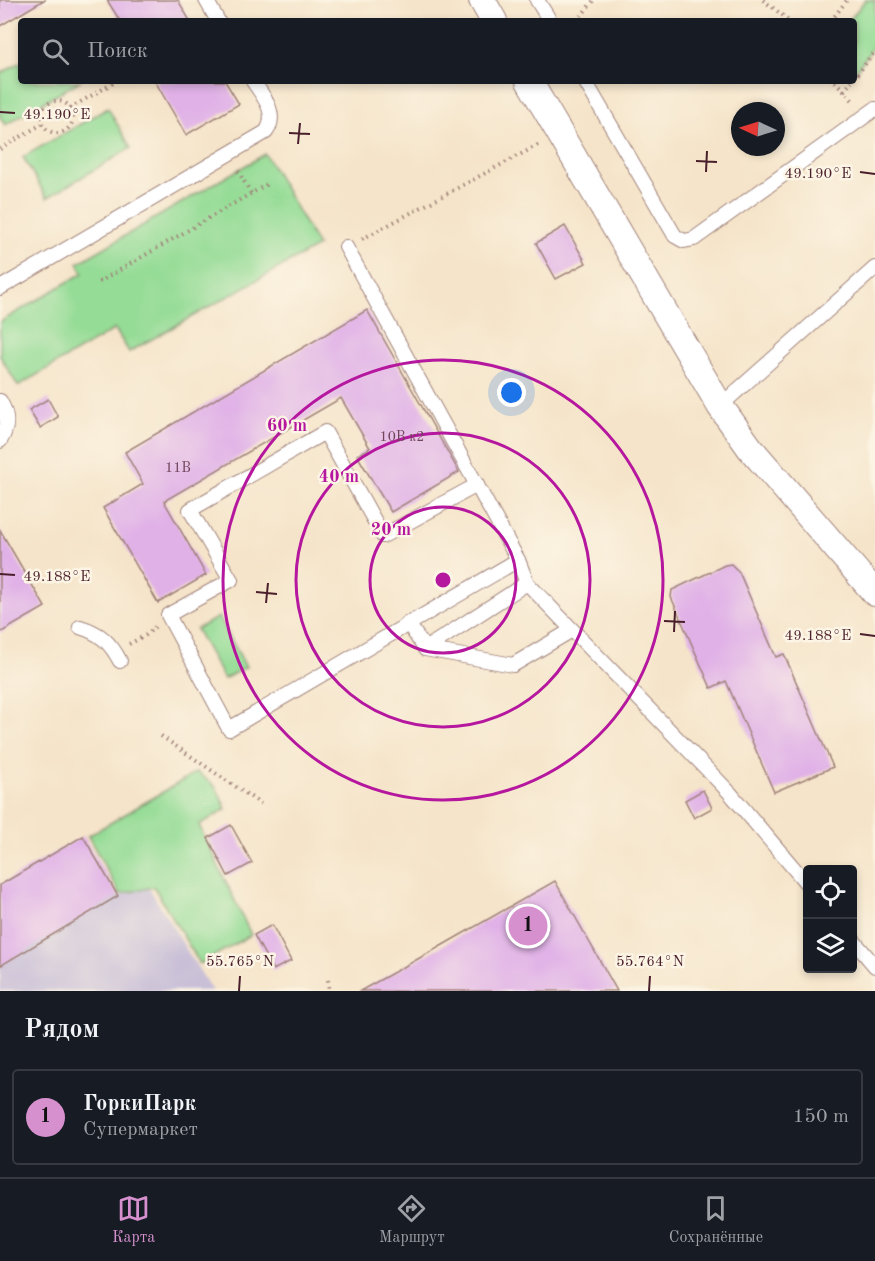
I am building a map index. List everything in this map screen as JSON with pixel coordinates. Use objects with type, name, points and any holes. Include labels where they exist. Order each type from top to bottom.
[{"type":"street","points":[[482,0],[492,18]]},
{"type":"street","points":[[531,84],[720,406],[750,448],[875,593]]},
{"type":"lane","points":[[206,0],[217,18]]},
{"type":"lane","points":[[537,0],[548,18]]},
{"type":"lane","points":[[0,288],[266,132],[271,114],[256,84]]},
{"type":"lane","points":[[587,84],[675,236],[684,241],[694,239],[871,112]]},
{"type":"lane","points":[[346,247],[518,560],[526,583],[730,793],[803,880]]},
{"type":"lane","points":[[720,406],[875,268]]},
{"type":"lane","points":[[0,401],[6,411],[7,421],[0,441]]},
{"type":"lane","points":[[477,485],[383,536],[325,432],[190,510],[231,580],[168,615],[229,729],[518,560]]},
{"type":"lane","points":[[425,649],[526,583]]},
{"type":"lane","points":[[408,623],[425,649],[513,665],[572,630]]},
{"type":"lane","points":[[80,627],[91,630],[104,638],[118,656]]},
{"type":"lane","points":[[857,945],[875,966]]},
{"type":"path","points":[[579,18],[594,0]]},
{"type":"path","points":[[763,0],[786,18]]},
{"type":"path","points":[[833,18],[847,0]]},
{"type":"path","points":[[857,75],[875,51]]},
{"type":"path","points":[[70,108],[112,84]]},
{"type":"path","points":[[838,84],[871,112]]},
{"type":"path","points":[[844,91],[850,84]]},
{"type":"path","points":[[62,102],[70,108],[73,119],[71,125],[62,132],[51,132],[42,124],[41,114],[46,104],[62,102]]},
{"type":"path","points":[[0,149],[42,124]]},
{"type":"path","points":[[346,247],[560,133]]},
{"type":"path","points":[[237,170],[251,193]]},
{"type":"path","points":[[99,282],[269,183]]},
{"type":"path","points":[[118,656],[168,615]]},
{"type":"path","points":[[161,736],[261,804]]},
{"type":"path","points":[[328,980],[329,991]]},
{"type":"shaded area","points":[[83,836],[118,896],[149,888],[212,991],[0,991],[0,885]]},
{"type":"green space","points":[[865,0],[875,0],[875,45],[857,69],[857,18],[851,18]]},
{"type":"green space","points":[[18,64],[18,84],[75,84],[5,125],[0,117],[0,74]]},
{"type":"green space","points":[[108,108],[131,148],[47,198],[23,157]]},
{"type":"green space","points":[[265,154],[318,246],[129,352],[115,329],[18,386],[0,356],[0,322],[83,273],[78,263]]},
{"type":"green space","points":[[219,617],[246,667],[224,679],[196,629]]},
{"type":"green space","points":[[197,772],[216,787],[226,809],[199,825],[251,935],[200,964],[154,887],[120,894],[88,836]]},
{"type":"building","points":[[0,0],[44,0],[0,26]]},
{"type":"building","points":[[107,0],[178,0],[188,18],[118,18]]},
{"type":"building","points":[[157,84],[227,84],[239,104],[186,135]]},
{"type":"building","points":[[565,226],[586,263],[556,279],[536,243]]},
{"type":"building","points":[[367,310],[459,472],[391,512],[357,455],[370,448],[341,398],[164,501],[206,575],[158,603],[103,508],[143,484],[125,452]]},
{"type":"building","points":[[48,399],[58,417],[40,428],[29,410]]},
{"type":"building","points":[[0,530],[45,607],[0,633]]},
{"type":"building","points":[[731,564],[739,572],[776,657],[784,654],[833,767],[774,792],[726,681],[711,688],[671,597],[672,590]]},
{"type":"building","points":[[703,790],[712,808],[694,818],[685,800]]},
{"type":"building","points":[[231,825],[252,863],[228,876],[208,838]]},
{"type":"building","points":[[83,836],[118,896],[0,966],[0,885]]},
{"type":"building","points":[[555,881],[617,991],[360,991],[443,945]]},
{"type":"building","points":[[272,925],[291,961],[273,970],[254,935]]},
{"type":"place","name":"ГоркиПарк","points":[[528,926]]}]
